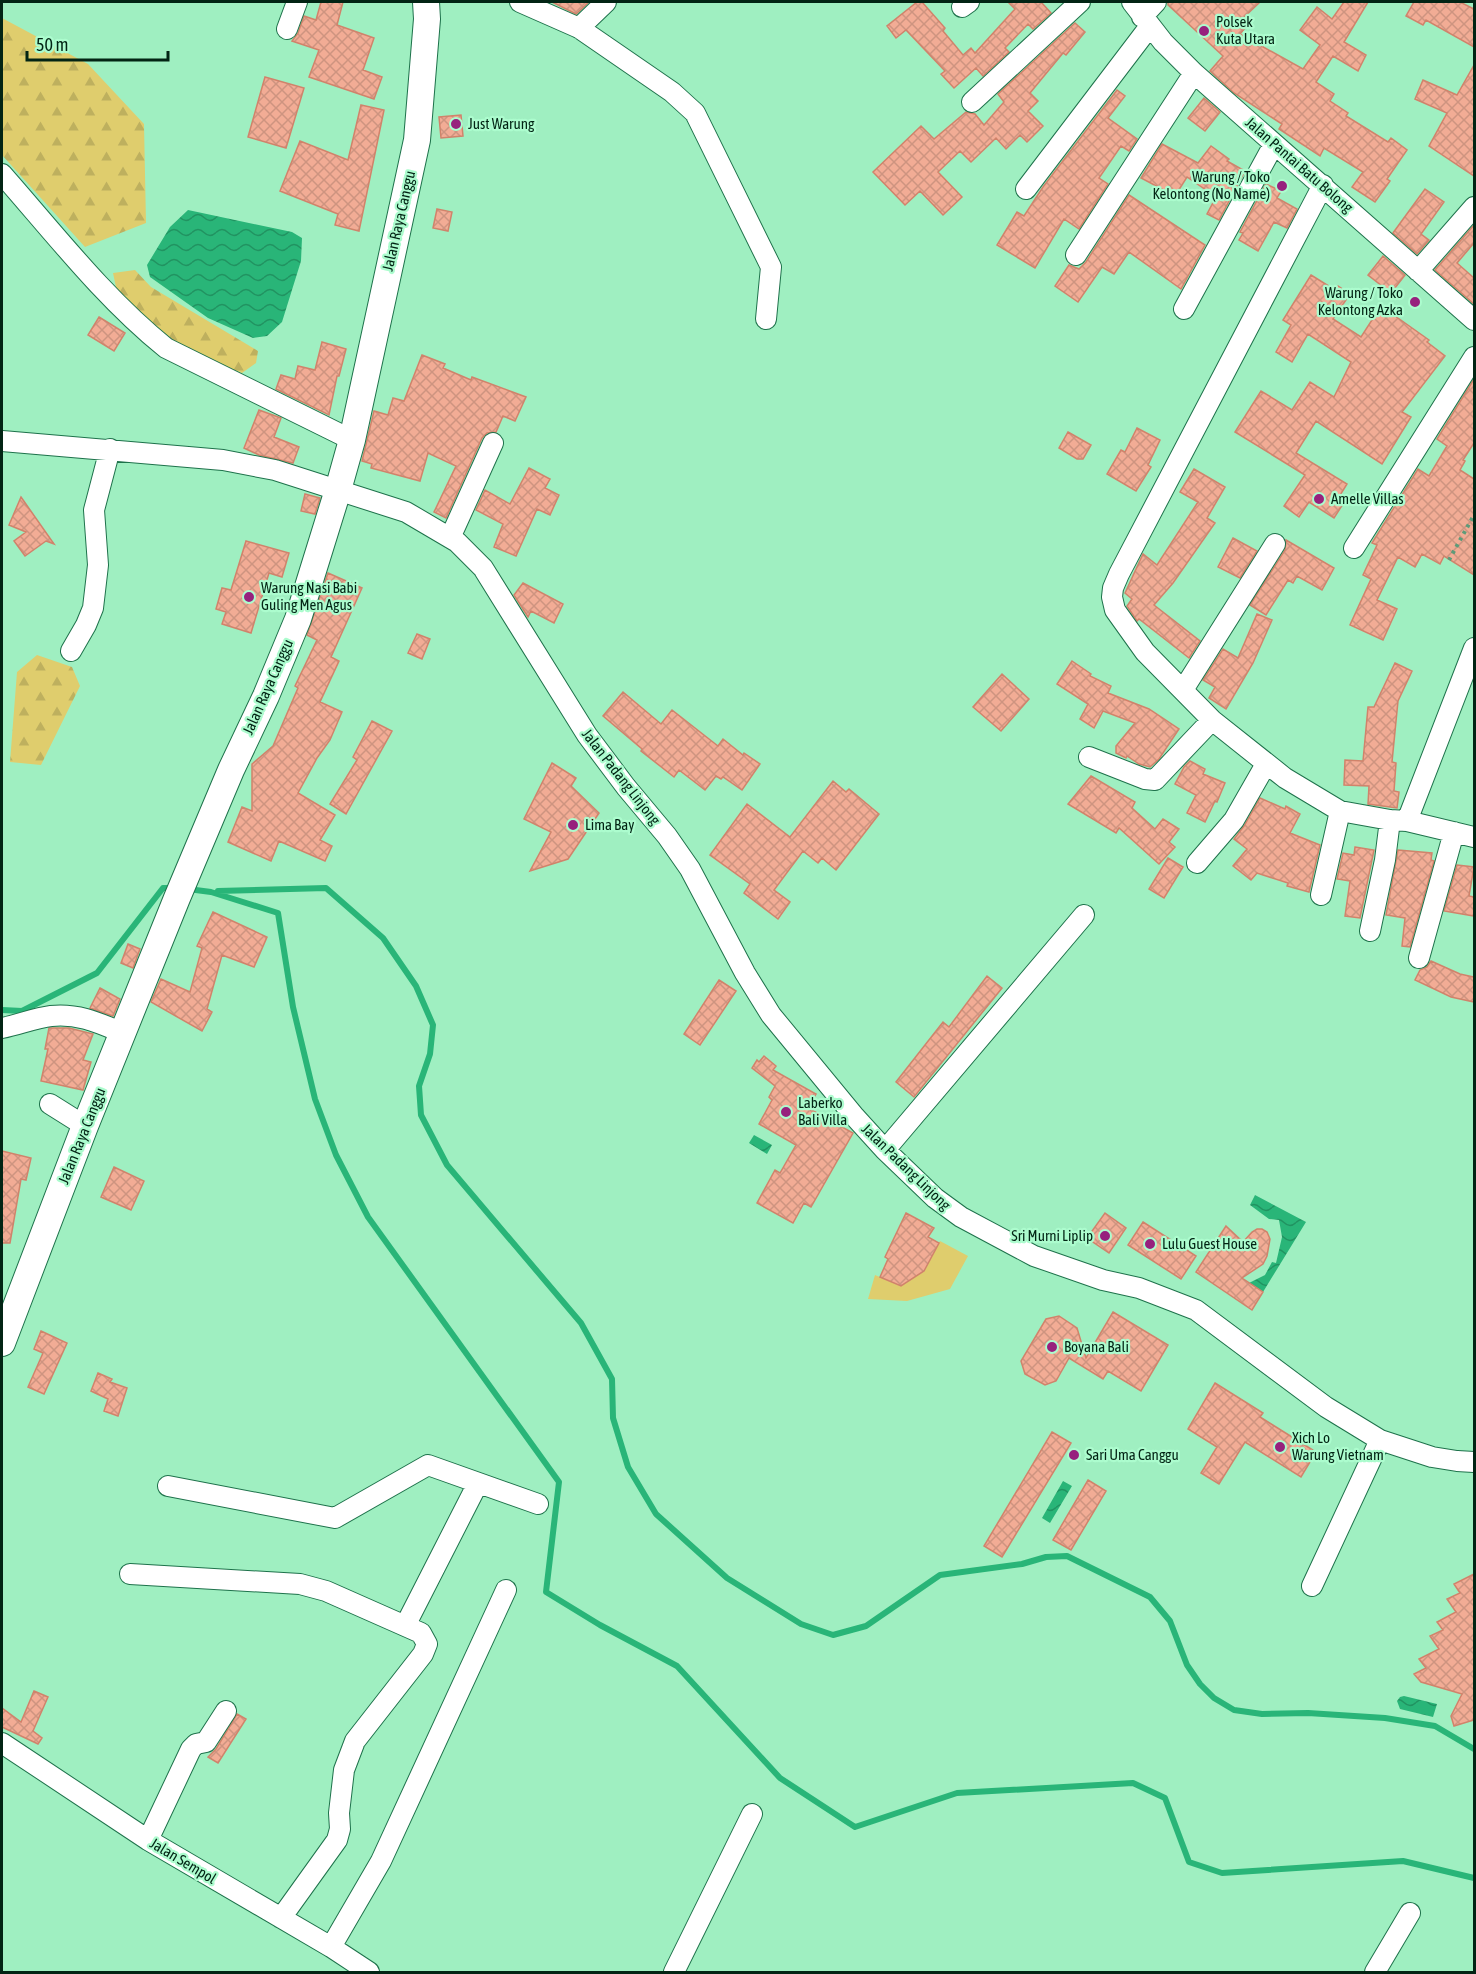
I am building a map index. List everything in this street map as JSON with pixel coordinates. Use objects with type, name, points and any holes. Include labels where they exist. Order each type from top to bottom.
[{"type":"main road","name":"Jalan Raya Canggu","points":[[2,1343],[85,1126],[177,898],[298,619],[352,440],[417,140],[427,20],[426,2]]},
{"type":"street","points":[[287,28],[297,2]]},
{"type":"street","points":[[520,2],[579,28],[672,92],[695,113],[771,267],[766,320]]},
{"type":"street","points":[[579,28],[606,2]]},
{"type":"street","points":[[972,102],[1080,2]]},
{"type":"street","points":[[1026,189],[1141,15],[1156,2]]},
{"type":"street","name":"Jalan Pantai Batu Bolong","points":[[1141,15],[1163,42],[1194,73],[1474,320]]},
{"type":"street","points":[[1076,255],[1194,73]]},
{"type":"street","points":[[1184,309],[1274,144]]},
{"type":"street","points":[[2,174],[100,285],[141,328],[166,348],[352,440]]},
{"type":"street","points":[[1323,185],[1113,588],[1113,603],[1122,622],[1145,652],[1212,720],[1285,778],[1340,811],[1399,820],[1474,837]]},
{"type":"street","points":[[1418,271],[1474,207]]},
{"type":"street","points":[[1354,548],[1474,357]]},
{"type":"street","name":"Jalan Padang Linjong","points":[[2,441],[223,460],[275,470],[406,512],[450,538],[471,554],[483,568],[587,735],[667,836],[690,869],[745,973],[784,1034],[885,1150],[934,1198],[961,1218],[1034,1256],[1103,1280],[1139,1288],[1196,1310],[1326,1407],[1380,1440],[1432,1457],[1474,1462]]},
{"type":"street","points":[[450,538],[493,444]]},
{"type":"street","points":[[71,651],[93,608],[98,565],[94,510],[110,449]]},
{"type":"street","points":[[1183,690],[1275,544]]},
{"type":"street","points":[[1370,932],[1385,860],[1399,820],[1474,648]]},
{"type":"street","points":[[1089,757],[1144,779],[1155,780],[1212,720]]},
{"type":"street","points":[[1197,863],[1234,820],[1266,764]]},
{"type":"street","points":[[1321,895],[1340,811]]},
{"type":"street","points":[[1419,958],[1454,832]]},
{"type":"street","points":[[885,1150],[1084,915]]},
{"type":"street","points":[[2,1028],[50,1016],[70,1015],[87,1018],[123,1033]]},
{"type":"street","points":[[50,1104],[85,1126]]},
{"type":"street","points":[[1312,1586],[1380,1440]]},
{"type":"street","points":[[168,1486],[335,1518],[428,1465],[538,1504]]},
{"type":"street","points":[[405,1626],[478,1483]]},
{"type":"street","points":[[130,1574],[300,1584],[326,1591],[421,1633],[427,1644],[423,1654],[355,1741],[344,1770],[339,1813],[340,1829],[337,1840],[281,1918]]},
{"type":"street","points":[[332,1947],[381,1861],[506,1590]]},
{"type":"street","points":[[148,1840],[191,1749],[196,1744],[206,1742],[226,1711]]},
{"type":"street","name":"Jalan Sempol","points":[[2,1743],[148,1840],[332,1947],[369,1972]]},
{"type":"street","points":[[674,1972],[752,1814]]},
{"type":"street","points":[[1375,1972],[1410,1913]]},
{"type":"path","points":[[1449,560],[1474,515]]},
{"type":"green space","points":[[2,18],[88,64],[144,124],[146,223],[85,247],[2,155]]},
{"type":"green space","points":[[135,270],[151,287],[258,351],[256,363],[242,373],[199,357],[154,329],[117,292],[113,273]]},
{"type":"green space","points":[[37,655],[72,667],[80,686],[41,765],[10,762],[17,672]]},
{"type":"green space","points":[[940,1241],[968,1256],[950,1289],[907,1301],[868,1299],[875,1275],[901,1286],[924,1271]]},
{"type":"water","points":[[188,210],[292,232],[302,238],[301,261],[282,322],[267,336],[253,338],[208,318],[150,277],[147,265],[170,227]]},
{"type":"water","points":[[754,1135],[772,1145],[767,1154],[749,1143]]},
{"type":"water","points":[[1255,1195],[1306,1222],[1263,1292],[1249,1283],[1265,1275],[1272,1262],[1276,1263],[1282,1237],[1279,1220],[1269,1219],[1250,1205]]},
{"type":"water","points":[[1063,1481],[1072,1486],[1050,1523],[1042,1518]]},
{"type":"water","points":[[1404,1696],[1437,1704],[1433,1717],[1400,1709],[1397,1701]]},
{"type":"building","points":[[321,2],[343,2],[337,25],[374,38],[363,70],[382,77],[374,99],[309,77],[319,50],[292,41],[298,33],[304,16],[316,20]]},
{"type":"building","points":[[552,2],[589,2],[576,14]]},
{"type":"building","points":[[917,2],[922,2],[945,28],[943,31],[963,55],[971,48],[975,53],[1015,9],[1008,2],[1041,2],[1051,13],[1033,29],[1028,24],[1005,48],[1009,52],[983,76],[976,68],[954,88],[941,74],[945,71],[906,30],[896,38],[887,26]]},
{"type":"building","points":[[1168,2],[1260,2],[1240,21],[1246,27],[1240,34],[1303,69],[1320,45],[1300,30],[1317,7],[1332,19],[1344,2],[1368,2],[1344,42],[1366,55],[1358,71],[1333,56],[1316,82],[1334,94],[1330,101],[1348,113],[1346,116],[1388,142],[1391,138],[1407,150],[1387,179],[1390,181],[1375,202],[1352,187],[1363,172],[1324,148],[1320,156],[1279,129],[1282,124],[1234,93],[1210,71],[1223,56],[1168,5]]},
{"type":"building","points":[[1414,2],[1460,2],[1474,9],[1474,47],[1426,20],[1423,25],[1406,16]]},
{"type":"building","points":[[1075,23],[1085,32],[1066,55],[1063,53],[1030,93],[1038,101],[1028,111],[1043,126],[1027,142],[1020,135],[1006,149],[996,138],[971,162],[960,151],[938,172],[962,197],[943,215],[920,191],[905,205],[873,172],[921,126],[934,139],[966,112],[975,114],[984,125],[1004,102],[998,94]]},
{"type":"building","points":[[1474,65],[1474,176],[1429,146],[1447,113],[1415,99],[1423,80],[1457,95]]},
{"type":"building","points":[[265,77],[304,88],[286,148],[248,137]]},
{"type":"building","points":[[1117,90],[1125,96],[1108,118],[1137,139],[1129,151],[1121,146],[1099,178],[1108,184],[1079,229],[1064,219],[1035,268],[997,245],[1017,212],[1024,216],[1043,187]]},
{"type":"building","points":[[1204,98],[1220,112],[1205,131],[1188,118]]},
{"type":"building","points":[[361,105],[384,110],[359,231],[335,225],[338,214],[280,191],[300,141],[348,160]]},
{"type":"building","points":[[461,115],[463,136],[441,138],[439,117]]},
{"type":"building","points":[[1162,144],[1198,163],[1211,146],[1229,159],[1227,161],[1245,171],[1219,220],[1207,214],[1216,197],[1187,177],[1175,196],[1141,178]]},
{"type":"building","points":[[1266,184],[1281,191],[1277,198],[1297,209],[1287,228],[1274,222],[1258,251],[1239,240],[1243,233],[1240,232]]},
{"type":"building","points":[[1425,189],[1444,202],[1421,234],[1429,240],[1417,254],[1393,233]]},
{"type":"building","points":[[1129,195],[1205,245],[1181,289],[1129,252],[1114,274],[1102,267],[1078,302],[1055,286],[1069,265],[1079,269],[1086,262]]},
{"type":"building","points":[[437,209],[452,212],[448,231],[433,228]]},
{"type":"building","points":[[1474,225],[1474,243],[1457,263],[1474,278],[1474,304],[1435,270]]},
{"type":"building","points":[[1383,256],[1405,275],[1391,293],[1368,275]]},
{"type":"building","points":[[1311,275],[1335,290],[1338,286],[1350,294],[1333,319],[1361,337],[1381,306],[1429,340],[1427,342],[1445,356],[1402,412],[1411,417],[1382,464],[1316,421],[1296,453],[1347,484],[1337,500],[1343,504],[1334,518],[1309,502],[1299,517],[1284,506],[1305,475],[1235,432],[1261,391],[1292,410],[1310,382],[1334,397],[1351,362],[1308,334],[1292,362],[1276,352],[1291,325],[1283,320]]},
{"type":"building","points":[[99,317],[125,333],[114,351],[88,335]]},
{"type":"building","points":[[322,342],[346,349],[339,376],[337,376],[329,415],[276,389],[281,375],[295,379],[298,366],[315,370]]},
{"type":"building","points":[[422,355],[445,364],[443,368],[471,380],[472,377],[526,397],[515,421],[503,416],[496,432],[487,433],[482,438],[446,518],[434,512],[456,466],[428,453],[420,481],[371,468],[372,464],[362,461],[374,411],[388,415],[393,398],[404,401]]},
{"type":"building","points":[[1474,379],[1474,443],[1463,460],[1465,461],[1460,470],[1474,479],[1474,575],[1444,556],[1440,564],[1422,554],[1415,567],[1398,557],[1377,600],[1397,609],[1383,640],[1350,625],[1371,579],[1363,575],[1377,545],[1372,543],[1418,469],[1429,476],[1447,446],[1437,439]]},
{"type":"building","points":[[259,410],[281,418],[274,437],[299,447],[293,463],[259,455],[244,448]]},
{"type":"building","points":[[1137,428],[1160,440],[1148,465],[1151,467],[1136,491],[1107,474],[1121,450],[1125,452]]},
{"type":"building","points":[[1068,432],[1091,445],[1083,459],[1077,459],[1059,448]]},
{"type":"building","points":[[529,468],[550,479],[545,488],[559,495],[550,515],[537,509],[516,556],[494,547],[503,524],[476,510],[485,490],[510,504]]},
{"type":"building","points":[[1194,469],[1225,487],[1207,518],[1215,523],[1173,583],[1154,605],[1200,641],[1189,658],[1139,619],[1137,621],[1127,606],[1132,599],[1125,593],[1143,554],[1157,565],[1198,502],[1180,492]]},
{"type":"building","points":[[305,494],[320,498],[315,514],[301,511]]},
{"type":"building","points":[[21,497],[54,544],[46,541],[25,556],[14,541],[26,532],[9,525]]},
{"type":"building","points":[[1233,538],[1257,551],[1240,578],[1218,567]]},
{"type":"building","points":[[1286,540],[1334,568],[1322,590],[1297,576],[1293,583],[1288,580],[1266,615],[1250,605],[1285,550]]},
{"type":"building","points":[[246,541],[289,553],[282,577],[269,573],[251,633],[222,624],[226,612],[216,609],[222,588],[231,590]]},
{"type":"building","points":[[328,573],[362,588],[331,657],[339,661],[320,702],[342,712],[330,740],[317,758],[298,793],[335,815],[320,840],[332,846],[325,861],[279,841],[271,861],[228,842],[242,807],[252,811],[252,764],[273,746],[298,688],[295,686],[317,640],[307,635]]},
{"type":"building","points":[[523,583],[563,604],[554,623],[531,611],[528,617],[514,595]]},
{"type":"building","points":[[1257,614],[1272,620],[1253,663],[1226,709],[1209,698],[1215,687],[1203,680],[1223,649],[1238,658]]},
{"type":"building","points":[[417,634],[430,639],[422,659],[408,653]]},
{"type":"building","points":[[1072,661],[1091,674],[1090,676],[1111,686],[1108,693],[1149,709],[1179,729],[1159,759],[1150,767],[1116,753],[1116,746],[1135,723],[1103,711],[1094,728],[1080,719],[1088,704],[1057,684]]},
{"type":"building","points":[[1395,663],[1412,671],[1398,701],[1392,762],[1396,763],[1394,791],[1399,792],[1397,808],[1368,804],[1369,786],[1344,785],[1345,760],[1363,761],[1368,707],[1374,707]]},
{"type":"building","points":[[1002,674],[1029,699],[1001,731],[973,707]]},
{"type":"building","points":[[623,692],[661,724],[672,710],[718,746],[723,739],[743,755],[744,753],[760,764],[742,790],[723,777],[721,779],[716,776],[705,790],[679,770],[674,777],[603,716]]},
{"type":"building","points":[[372,721],[392,731],[346,814],[330,804],[357,760],[353,757]]},
{"type":"building","points":[[1190,761],[1205,769],[1203,774],[1225,783],[1205,822],[1187,813],[1196,795],[1175,784]]},
{"type":"building","points":[[552,763],[576,778],[571,786],[599,813],[568,859],[530,871],[551,832],[524,819]]},
{"type":"building","points":[[1091,776],[1135,802],[1132,808],[1155,829],[1163,819],[1179,829],[1169,842],[1175,847],[1159,864],[1119,828],[1116,833],[1068,804]]},
{"type":"building","points":[[833,781],[846,792],[849,789],[879,814],[836,870],[822,858],[818,863],[803,851],[774,890],[790,902],[778,919],[744,893],[750,884],[710,855],[747,804],[790,837]]},
{"type":"building","points":[[1260,798],[1285,809],[1286,806],[1300,814],[1290,833],[1320,845],[1309,892],[1287,886],[1288,883],[1257,873],[1251,880],[1233,866],[1247,849],[1234,839]]},
{"type":"building","points":[[1355,847],[1374,850],[1360,918],[1345,916],[1350,881],[1337,879],[1343,853],[1354,855]]},
{"type":"building","points":[[1398,850],[1432,853],[1431,860],[1434,861],[1410,947],[1402,946],[1405,918],[1386,915]]},
{"type":"building","points":[[1168,858],[1183,867],[1164,898],[1149,889]]},
{"type":"building","points":[[1457,865],[1474,867],[1469,896],[1474,897],[1474,916],[1444,911]]},
{"type":"building","points":[[213,912],[267,937],[254,967],[222,955],[207,1009],[212,1012],[202,1031],[151,1002],[161,979],[190,992],[202,948],[197,946]]},
{"type":"building","points":[[128,944],[140,949],[133,968],[121,963]]},
{"type":"building","points":[[1431,961],[1460,974],[1474,977],[1474,1002],[1451,997],[1415,980],[1420,970],[1427,967]]},
{"type":"building","points":[[987,976],[1002,988],[914,1097],[896,1082],[943,1022],[949,1027]]},
{"type":"building","points":[[719,980],[736,991],[700,1045],[684,1034]]},
{"type":"building","points":[[100,988],[120,999],[113,1016],[90,1008]]},
{"type":"building","points":[[49,1028],[69,1028],[93,1034],[83,1060],[91,1062],[83,1090],[41,1081],[48,1049],[45,1049]]},
{"type":"building","points":[[764,1056],[776,1066],[773,1070],[816,1094],[808,1108],[853,1133],[811,1207],[804,1203],[793,1223],[757,1203],[775,1170],[780,1173],[796,1145],[759,1124],[772,1100],[769,1097],[775,1086],[752,1068],[757,1060],[759,1062]]},
{"type":"building","points":[[2,1151],[31,1158],[26,1180],[21,1179],[10,1243],[2,1243]]},
{"type":"building","points":[[114,1167],[144,1181],[131,1210],[101,1197]]},
{"type":"building","points":[[906,1213],[934,1228],[928,1237],[939,1243],[924,1271],[901,1286],[880,1277],[888,1259],[885,1257]]},
{"type":"building","points":[[1105,1213],[1126,1228],[1109,1253],[1087,1238]]},
{"type":"building","points":[[1143,1222],[1196,1256],[1181,1279],[1128,1245]]},
{"type":"building","points":[[1226,1226],[1243,1242],[1257,1229],[1267,1232],[1270,1239],[1263,1264],[1242,1278],[1263,1292],[1252,1310],[1196,1272]]},
{"type":"building","points":[[1113,1312],[1168,1345],[1141,1391],[1108,1371],[1103,1379],[1069,1358],[1056,1381],[1045,1385],[1025,1374],[1021,1361],[1046,1319],[1059,1316],[1077,1328],[1086,1358]]},
{"type":"building","points":[[41,1331],[67,1343],[44,1394],[28,1387],[43,1353],[34,1349]]},
{"type":"building","points":[[98,1373],[112,1379],[110,1382],[127,1388],[118,1416],[104,1411],[108,1399],[91,1391]]},
{"type":"building","points":[[1215,1383],[1263,1413],[1260,1417],[1316,1452],[1301,1477],[1245,1442],[1219,1484],[1201,1473],[1217,1447],[1188,1429]]},
{"type":"building","points":[[1052,1432],[1071,1443],[1002,1557],[984,1546]]},
{"type":"building","points":[[1088,1480],[1106,1491],[1071,1550],[1053,1540]]},
{"type":"building","points":[[1474,1574],[1474,1720],[1454,1726],[1451,1716],[1462,1694],[1421,1682],[1414,1674],[1426,1668],[1419,1659],[1439,1649],[1430,1636],[1443,1630],[1437,1622],[1456,1612],[1447,1599],[1460,1593],[1454,1584]]},
{"type":"building","points":[[34,1691],[48,1697],[33,1731],[42,1738],[38,1744],[2,1727],[2,1708],[21,1722]]},
{"type":"building","points":[[237,1714],[246,1719],[218,1763],[208,1757],[216,1749]]},
{"type":"waterway","points":[[2,1010],[22,1011],[97,973],[163,888],[175,888]]},
{"type":"waterway","points":[[218,891],[326,888],[383,938],[416,986],[433,1025],[430,1054],[419,1086],[421,1115],[447,1165],[581,1323],[612,1379],[613,1418],[628,1467],[656,1514],[727,1578],[801,1624],[833,1635],[866,1626],[940,1575],[1022,1564],[1046,1557],[1067,1556],[1150,1597],[1170,1621],[1187,1665],[1200,1684],[1214,1698],[1234,1710],[1262,1714],[1308,1713],[1385,1718],[1435,1726],[1474,1749]]},
{"type":"waterway","points":[[188,889],[211,892],[278,913],[293,1007],[315,1099],[336,1155],[368,1217],[559,1482],[546,1592],[600,1625],[677,1666],[780,1778],[855,1827],[957,1793],[1133,1783],[1165,1798],[1189,1862],[1222,1873],[1403,1861],[1474,1878]]},
{"type":"place","name":"Polsek Kuta Utara","points":[[1204,31]]},
{"type":"place","name":"Just Warung","points":[[456,124]]},
{"type":"place","name":"Warung / Toko Kelontong (No Name)","points":[[1282,186]]},
{"type":"place","name":"Warung / Toko Kelontong Azka","points":[[1415,302]]},
{"type":"place","name":"Amelle Villas","points":[[1319,499]]},
{"type":"place","name":"Warung Nasi Babi Guling Men Agus","points":[[249,597]]},
{"type":"place","name":"Lima Bay","points":[[573,825]]},
{"type":"place","name":"Laberko Bali Villa","points":[[786,1112]]},
{"type":"place","name":"Sri Murni Liplip","points":[[1105,1236]]},
{"type":"place","name":"Lulu Guest House","points":[[1150,1244]]},
{"type":"place","name":"Boyana Bali","points":[[1052,1347]]},
{"type":"place","name":"Xich Lo Warung Vietnam","points":[[1280,1447]]},
{"type":"place","name":"Sari Uma Canggu","points":[[1074,1455]]}]
